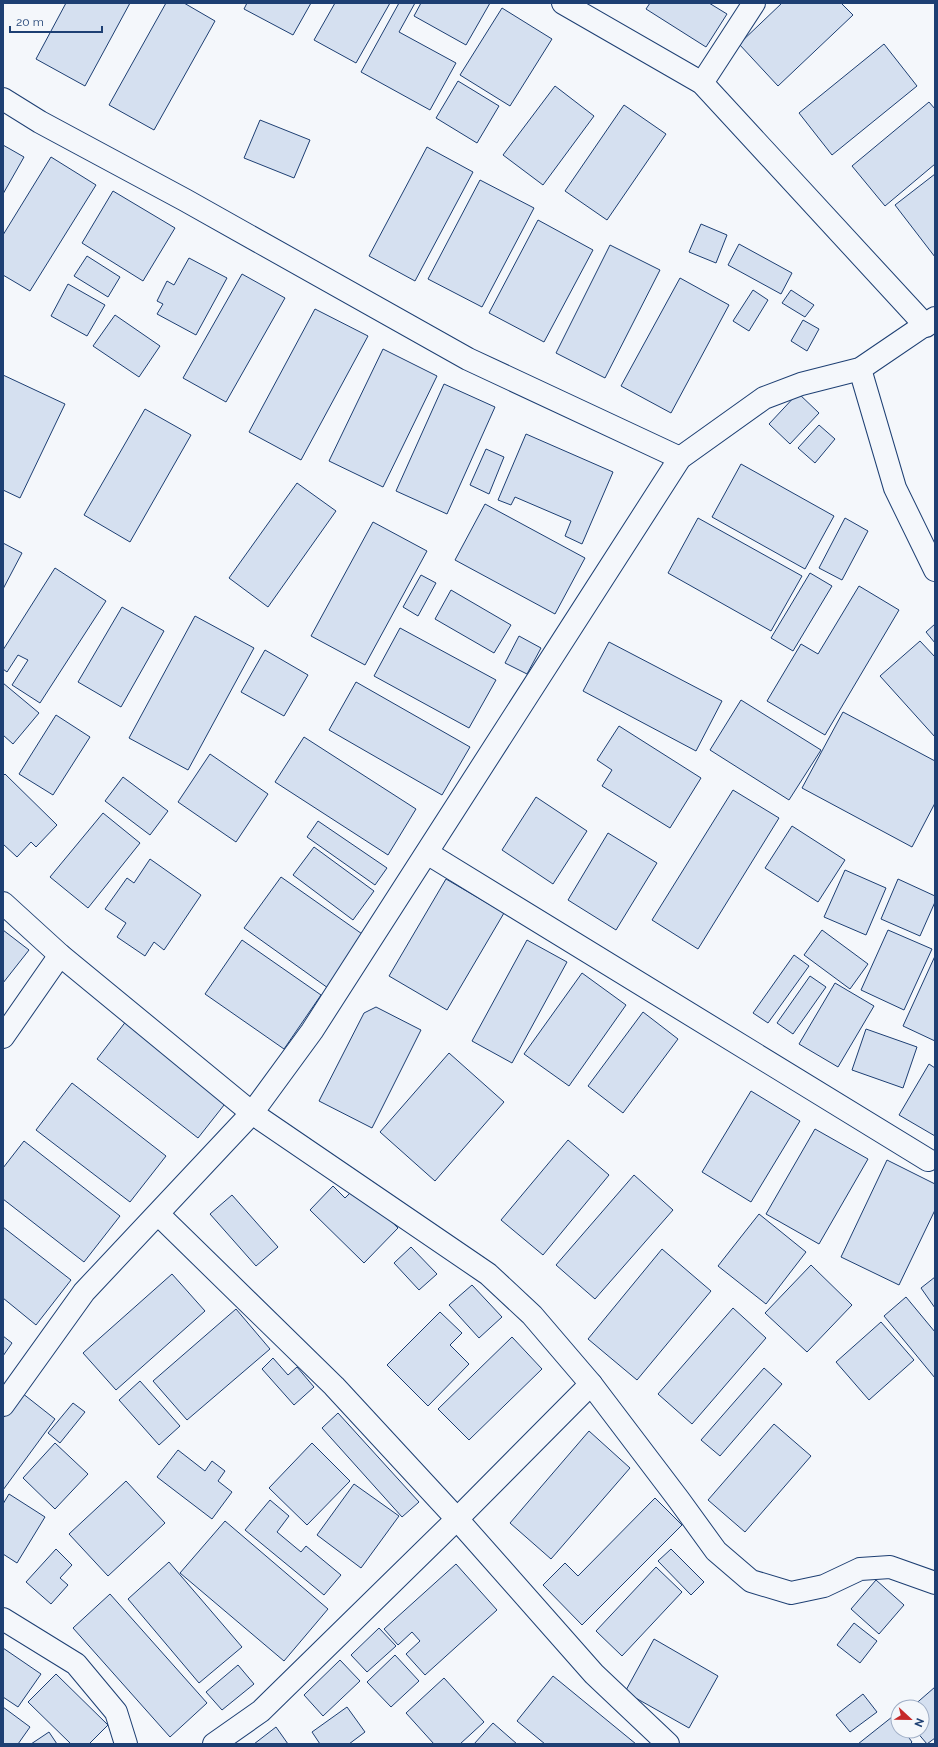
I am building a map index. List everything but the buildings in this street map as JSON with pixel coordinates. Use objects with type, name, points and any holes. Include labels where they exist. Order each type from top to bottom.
[{"type":"street","points":[[3,1405],[84,1292],[159,1215],[252,1113],[312,1031],[680,458],[764,398],[801,384],[860,368],[930,322],[702,83],[563,3]]},
{"type":"street","points":[[702,83],[754,3]]},
{"type":"street","points":[[3,99],[40,122],[185,200],[468,359],[680,458]]},
{"type":"street","points":[[860,368],[895,488],[935,570]]},
{"type":"street","points":[[427,854],[928,1160]]},
{"type":"street","points":[[3,903],[60,955],[252,1113],[488,1274],[532,1315],[591,1384],[716,1551],[752,1581],[791,1593],[824,1586],[860,1569],[890,1567],[935,1583]]},
{"type":"street","points":[[3,1036],[60,955]]},
{"type":"street","points":[[159,1215],[334,1386],[457,1519],[594,1674],[668,1744]]},
{"type":"street","points":[[214,1744],[261,1711],[457,1519],[591,1384]]},
{"type":"street","points":[[3,1619],[76,1664],[116,1712],[126,1744]]}]
